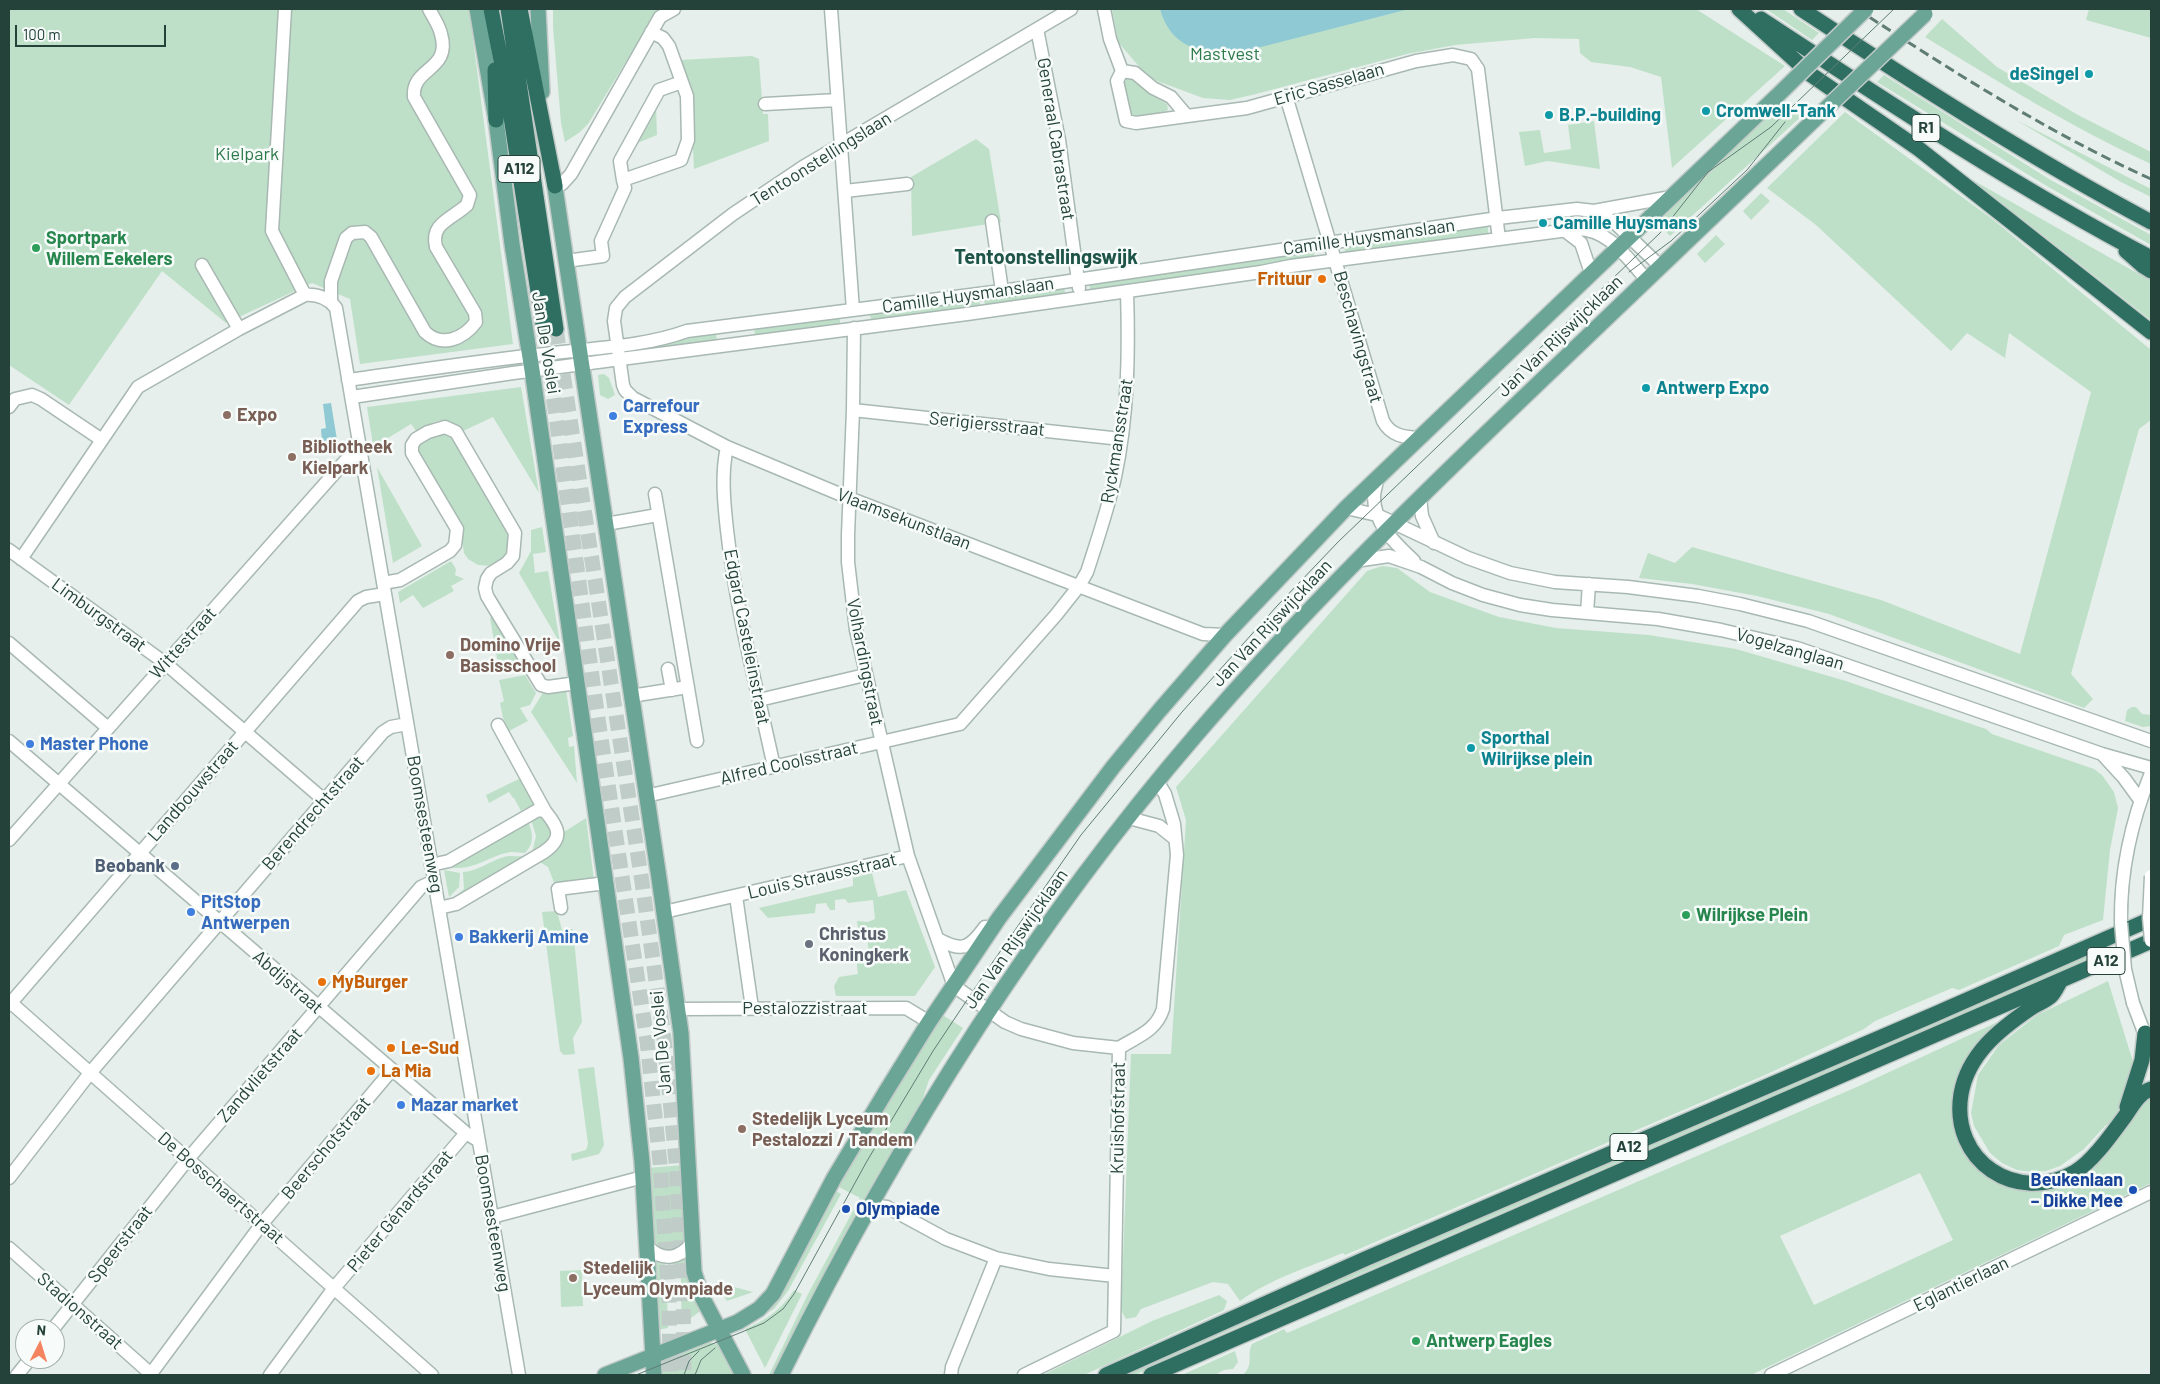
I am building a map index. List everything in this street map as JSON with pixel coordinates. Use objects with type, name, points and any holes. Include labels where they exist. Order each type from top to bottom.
[{"type":"highway","points":[[491,9],[496,120]]},
{"type":"highway","name":"A112","points":[[491,9],[550,330],[508,9]]},
{"type":"highway","points":[[520,9],[554,186]]},
{"type":"highway","points":[[1740,9],[1810,74],[1919,149],[2151,332]]},
{"type":"highway","name":"R1","points":[[1746,9],[1928,130],[2112,238],[2151,258]]},
{"type":"highway","name":"R1","points":[[1800,9],[1940,99],[2074,179],[2151,222]]},
{"type":"highway","points":[[2112,238],[2151,271]]},
{"type":"highway","name":"A12","points":[[1106,1375],[1365,1259],[1933,1015],[2151,919]]},
{"type":"highway","name":"A12","points":[[1150,1375],[2151,941]]},
{"type":"highway","points":[[2062,980],[2050,997],[2033,1006],[1998,1032],[1983,1047],[1974,1061],[1966,1078],[1962,1094],[1961,1125],[1971,1152],[1990,1170],[2014,1180],[2037,1183],[2062,1178],[2076,1171],[2100,1149],[2139,1096],[2151,1089]]},
{"type":"highway","points":[[2124,1118],[2142,1060],[2145,1033]]},
{"type":"main road","name":"Jan De Voslei","points":[[477,9],[496,120],[512,244],[531,363],[631,1058],[643,1177],[653,1356]]},
{"type":"main road","name":"Jan De Voslei","points":[[538,9],[538,41],[544,118],[677,1009],[689,1160],[694,1272],[697,1285],[743,1375]]},
{"type":"main road","name":"Jan Van Rijswijcklaan","points":[[606,1375],[719,1329],[752,1314],[767,1302],[834,1178],[929,1022],[999,918],[1113,767],[1225,634],[1346,508],[1866,9]]},
{"type":"main road","name":"Jan Van Rijswijcklaan","points":[[781,1375],[869,1205],[988,1010],[1094,863],[1157,782],[1264,656],[1390,526],[1928,11]]},
{"type":"main road","points":[[653,1356],[654,1375]]},
{"type":"street","points":[[285,9],[272,231],[305,295]]},
{"type":"street","points":[[21,559],[138,387],[305,295],[315,295],[331,302],[331,280],[346,238],[352,233],[365,232],[371,237],[425,332],[436,341],[450,341],[470,330],[476,322],[475,313],[436,247],[434,238],[439,226],[467,205],[470,195],[414,97],[413,89],[416,81],[432,69],[442,54],[441,34],[429,9]]},
{"type":"street","points":[[554,186],[562,184],[571,174],[651,32],[663,13],[674,9]]},
{"type":"street","points":[[831,9],[853,310]]},
{"type":"street","name":"Tentoonstellingslaan","points":[[617,345],[614,321],[620,302],[733,214],[802,167],[1071,9]]},
{"type":"street","name":"Eric Sasselaan","points":[[1104,9],[1110,39],[1122,71],[1117,81],[1122,111],[1126,121],[1136,123],[1247,108],[1416,61],[1453,55],[1471,58],[1478,69],[1498,218]]},
{"type":"street","name":"Generaal Cabrastraat","points":[[1037,28],[1058,140],[1080,297]]},
{"type":"street","points":[[623,180],[680,160],[688,140],[687,96],[669,46],[663,38],[651,32]]},
{"type":"street","points":[[1122,71],[1135,73],[1153,88],[1171,97],[1187,116]]},
{"type":"street","points":[[566,261],[602,256],[601,241],[625,188],[620,161],[660,90],[682,82]]},
{"type":"street","name":"Beschavingstraat","points":[[1286,96],[1383,421],[1389,430],[1398,436],[1419,438]]},
{"type":"street","points":[[765,104],[837,100]]},
{"type":"street","points":[[845,191],[907,184]]},
{"type":"street","name":"Camille Huysmanslaan","points":[[580,357],[617,345],[668,338],[688,331],[1002,291],[1498,218],[1577,209],[1594,210],[1671,197]]},
{"type":"street","points":[[1594,210],[1614,222],[1660,266]]},
{"type":"street","points":[[1498,218],[1500,238]]},
{"type":"street","points":[[992,221],[1002,291]]},
{"type":"street","name":"Camille Huysmanslaan","points":[[348,380],[580,357],[619,358],[854,328],[1127,291],[1335,260],[1564,230],[1583,229],[1597,232],[1618,248],[1646,279]]},
{"type":"street","name":"Jan Van Rijswijcklaan","points":[[1564,230],[1581,243],[1591,273]]},
{"type":"street","points":[[202,265],[239,330]]},
{"type":"street","name":"Ryckmansstraat","points":[[1079,586],[1088,572],[1115,476],[1121,439],[1128,366],[1127,291]]},
{"type":"street","name":"Boomsesteenweg","points":[[331,302],[336,308],[362,452],[519,1375]]},
{"type":"street","name":"Volhardingstraat","points":[[854,328],[848,535],[850,585],[856,630],[908,856],[954,986]]},
{"type":"street","points":[[617,345],[619,358]]},
{"type":"street","name":"Vlaamsekunstlaan","points":[[619,358],[622,385],[628,395],[727,447],[849,498],[1203,634],[1225,634]]},
{"type":"street","name":"Camille Huysmanslaan","points":[[352,397],[531,363]]},
{"type":"street","points":[[9,407],[15,399],[32,395],[41,399],[102,440]]},
{"type":"street","name":"Serigiersstraat","points":[[853,410],[1121,439]]},
{"type":"street","points":[[384,588],[450,551],[455,545],[457,529],[412,453],[412,445],[416,439],[438,428],[451,428],[456,432],[515,533],[513,556],[507,563],[491,573],[487,579],[485,588],[487,596],[541,685],[548,687],[577,683]]},
{"type":"street","name":"Edgard Casteleinstraat","points":[[727,447],[723,466],[731,564],[739,612],[774,767]]},
{"type":"street","name":"Wittestraat","points":[[9,840],[347,458],[362,452]]},
{"type":"street","points":[[1377,515],[1374,496],[1378,478]]},
{"type":"street","points":[[655,494],[697,740]]},
{"type":"street","points":[[1420,497],[1422,516],[1434,542]]},
{"type":"street","name":"Vogelzanglaan","points":[[1346,508],[1377,515],[1390,526],[1510,573],[1555,582],[1698,596],[1740,604],[1808,621],[2151,741]]},
{"type":"street","points":[[606,524],[658,515]]},
{"type":"street","name":"Vogelzanglaan","points":[[1390,526],[1396,544],[1421,567]]},
{"type":"street","name":"Limburgstraat","points":[[9,550],[166,663],[324,800]]},
{"type":"street","name":"Vogelzanglaan","points":[[1355,561],[1389,556],[1421,567],[1452,583],[1483,595],[1528,606],[1658,619],[1721,630],[1797,648],[2102,754],[2151,768]]},
{"type":"street","points":[[1587,613],[1589,584]]},
{"type":"street","name":"Alfred Coolsstraat","points":[[646,796],[960,724],[1079,586]]},
{"type":"street","name":"Landbouwstraat","points":[[9,1003],[358,601],[384,588]]},
{"type":"street","points":[[9,643],[108,728]]},
{"type":"street","points":[[668,669],[672,690]]},
{"type":"street","points":[[759,700],[865,675]]},
{"type":"street","points":[[631,696],[688,687]]},
{"type":"street","name":"Berendrechtstraat","points":[[9,1178],[90,1073],[324,800],[384,732],[390,727],[407,724]]},
{"type":"street","points":[[439,908],[456,904],[551,848],[556,842],[558,835],[556,827],[545,811],[498,725]]},
{"type":"street","name":"Abdijstraat","points":[[9,741],[392,1071],[466,1133],[479,1141]]},
{"type":"street","points":[[2102,754],[2124,778],[2140,800]]},
{"type":"street","points":[[2151,773],[2128,838],[2123,870],[2121,932],[2133,1003],[2151,1051]]},
{"type":"street","name":"Kruishofstraat","points":[[1024,1375],[1114,1331],[1119,1048],[1152,1029],[1158,1023],[1163,1009],[1176,855],[1174,824],[1165,794],[1157,782]]},
{"type":"street","points":[[431,865],[449,861],[532,812],[545,811]]},
{"type":"street","points":[[1129,818],[1159,826],[1174,838]]},
{"type":"street","name":"Louis Straussstraat","points":[[664,912],[908,856]]},
{"type":"street","points":[[2151,876],[2149,918],[2151,941]]},
{"type":"street","name":"Zandvlietstraat","points":[[188,1159],[422,887],[434,881]]},
{"type":"street","points":[[561,908],[558,889],[606,883]]},
{"type":"street","name":"Louis Straussstraat","points":[[736,896],[752,1008]]},
{"type":"street","name":"Jan Van Rijswijcklaan","points":[[938,939],[953,947],[965,947],[976,939],[989,921],[999,918]]},
{"type":"street","points":[[954,986],[1012,1026],[1091,1046],[1119,1048]]},
{"type":"street","name":"De Bosschaertstraat","points":[[9,1003],[432,1375]]},
{"type":"street","name":"Pestalozzistraat","points":[[677,1009],[906,1008],[929,1022]]},
{"type":"street","name":"Beerschotstraat","points":[[151,1374],[261,1224],[392,1071]]},
{"type":"street","name":"Pieter Génardstraat","points":[[270,1375],[334,1288],[466,1133]]},
{"type":"street","name":"Speerstraat","points":[[61,1319],[188,1159]]},
{"type":"street","points":[[492,1217],[643,1177]]},
{"type":"street","name":"Eglantierlaan","points":[[1771,1375],[2151,1192]]},
{"type":"street","points":[[869,1205],[887,1207],[946,1239],[996,1258],[1049,1269],[1115,1276]]},
{"type":"street","points":[[648,1247],[657,1254],[670,1257],[682,1254],[692,1244]]},
{"type":"street","name":"Stadionstraat","points":[[9,1248],[151,1374]]},
{"type":"street","points":[[951,1375],[952,1367],[996,1258]]},
{"type":"green space","name":"Kielpark","points":[[9,9],[469,9],[513,344],[360,364],[350,299],[312,283],[226,323],[162,271],[69,405],[9,365]]},
{"type":"green space","points":[[553,9],[658,9],[588,124],[565,142],[561,123]]},
{"type":"green space","name":"Mastvest","points":[[1112,9],[1696,9],[1785,66],[1672,168],[1661,77],[1630,67],[1591,62],[1580,53],[1579,39],[1535,38],[1455,45],[1407,54],[1230,100],[1203,98],[1149,78],[1118,42]]},
{"type":"green space","points":[[1766,9],[1783,9],[1819,33],[1812,40]]},
{"type":"green space","points":[[2089,9],[2151,9],[2151,38],[2086,20]]},
{"type":"green space","points":[[1942,19],[1997,67],[2078,115],[2151,152],[2151,164],[2064,120],[1925,37]]},
{"type":"green space","points":[[752,56],[759,59],[763,114],[768,114],[769,141],[694,169],[690,87],[680,60]]},
{"type":"green space","points":[[1884,75],[2049,179],[2151,235],[2151,245],[2045,185],[1877,82]]},
{"type":"green space","points":[[1131,77],[1151,95],[1167,104],[1168,110],[1149,115],[1138,116],[1130,114],[1124,85],[1126,79]]},
{"type":"green space","points":[[1780,99],[1804,114],[1670,236],[1654,219]]},
{"type":"green space","points":[[656,106],[657,135],[635,144]]},
{"type":"green space","points":[[1845,112],[1991,218],[2151,350],[2151,420],[2139,429],[2071,674],[2093,699],[2084,708],[1829,614],[1757,596],[1692,584],[1639,578],[1648,553],[1675,563],[1692,547],[1881,600],[2020,654],[2091,392],[2009,333],[2005,358],[1967,333],[1951,351],[1816,225],[1767,188]]},
{"type":"green space","points":[[2016,120],[2151,189],[2151,197],[2121,182]]},
{"type":"green space","points":[[1594,121],[1600,169],[1548,161],[1525,166],[1519,132],[1540,130],[1544,153],[1571,149],[1568,125]]},
{"type":"green space","points":[[976,139],[989,149],[1001,222],[912,236],[911,177]]},
{"type":"green space","points":[[1971,179],[2151,281],[2151,320]]},
{"type":"green space","points":[[1761,193],[1770,201],[1751,220],[1743,211]]},
{"type":"green space","points":[[1488,227],[1488,235],[1346,255],[1344,246]]},
{"type":"green space","points":[[1716,235],[1725,244],[1705,263],[1697,254]]},
{"type":"green space","points":[[1313,250],[1315,259],[1090,290],[1089,281]]},
{"type":"green space","points":[[1064,285],[1065,294],[985,305],[983,296]]},
{"type":"green space","points":[[979,297],[980,305],[871,321],[870,312]]},
{"type":"green space","points":[[840,316],[840,325],[755,337],[754,328]]},
{"type":"green space","points":[[716,333],[717,342],[642,352],[642,347]]},
{"type":"green space","points":[[604,374],[609,378],[615,395],[608,399],[600,395],[598,375]]},
{"type":"green space","points":[[521,387],[539,493],[493,417],[463,431],[457,425],[446,420],[429,424],[416,431],[411,424],[388,438],[391,443],[378,449],[377,445],[373,445],[367,407]]},
{"type":"green space","points":[[441,430],[451,434],[507,529],[508,553],[495,566],[478,565],[468,559],[464,553],[461,532],[414,452],[415,444]]},
{"type":"green space","points":[[377,467],[422,546],[393,563]]},
{"type":"green space","points":[[542,527],[546,552],[533,554],[535,573],[548,571],[560,643],[519,573],[531,551],[531,530]]},
{"type":"green space","points":[[451,561],[456,569],[455,575],[464,579],[451,586],[454,591],[423,608],[413,595],[400,603],[398,592]]},
{"type":"green space","points":[[1382,566],[1397,568],[1430,592],[1499,617],[1556,628],[1649,635],[1736,649],[1846,681],[1986,729],[1992,734],[2094,769],[2102,775],[2114,792],[2118,808],[2110,850],[2103,920],[2064,935],[2059,946],[1959,990],[1952,988],[1875,1021],[1864,1029],[1765,1075],[1345,1255],[1343,1253],[1290,1274],[1264,1286],[1240,1301],[1228,1284],[1213,1282],[1141,1309],[1136,1317],[1126,1319],[1121,1310],[1131,1054],[1171,1054],[1186,820],[1176,787],[1367,571]]},
{"type":"green space","points":[[493,615],[522,667],[499,670],[490,618]]},
{"type":"green space","points":[[525,675],[536,693],[530,705],[520,708],[528,721],[509,731],[503,718],[500,703],[504,701],[499,680]]},
{"type":"green space","points":[[566,690],[573,736],[568,738],[569,747],[574,746],[577,783],[531,712],[544,691]]},
{"type":"green space","points":[[2136,707],[2142,714],[2151,715],[2151,726],[2143,727],[2125,721],[2127,710]]},
{"type":"green space","points":[[521,778],[533,796],[533,805],[528,810],[526,808],[521,811],[509,792],[489,803],[486,795]]},
{"type":"green space","points":[[530,816],[543,816],[550,824],[553,840],[532,853],[536,836]]},
{"type":"green space","points":[[586,818],[594,880],[555,885],[548,867],[540,862],[556,850],[563,838],[564,832]]},
{"type":"green space","points":[[527,819],[532,841],[525,853],[508,852],[464,868],[449,867]]},
{"type":"green space","points":[[528,854],[529,857],[454,898],[464,889],[463,872],[474,870],[504,857]]},
{"type":"green space","points":[[444,870],[460,873],[459,887],[449,897]]},
{"type":"green space","points":[[872,873],[878,897],[906,890],[935,967],[915,996],[836,996],[834,986],[839,977],[858,974],[856,957],[868,950],[868,932],[858,928],[857,921],[868,922],[875,919],[873,900],[848,903],[845,899],[835,900],[835,910],[830,910],[826,903],[816,904],[815,913],[768,918],[759,908],[853,886],[853,878]]},
{"type":"green space","points":[[557,911],[562,930],[573,929],[582,1022],[573,1038],[575,1054],[564,1055],[560,1051],[542,912]]},
{"type":"green space","points":[[2105,949],[2106,954],[1217,1336],[1135,1375],[1127,1375],[1206,1337]]},
{"type":"green space","points":[[2108,981],[2134,1065],[2122,1108],[2114,1120],[2105,1126],[2084,1149],[2060,1166],[2046,1171],[2034,1172],[2017,1170],[2002,1163],[1990,1153],[1974,1126],[1971,1113],[1978,1075],[1999,1045],[2037,1015]]},
{"type":"green space","points":[[941,1014],[963,1028],[929,1080],[921,1104],[776,1375],[769,1375],[808,1294],[860,1198],[837,1186]]},
{"type":"green space","points":[[2002,1020],[1966,1063],[1960,1072],[1953,1091],[1952,1111],[1955,1130],[1962,1148],[1972,1163],[1986,1176],[2003,1185],[2021,1189],[2042,1189],[2068,1183],[2088,1168],[2148,1098],[2151,1106],[2151,1183],[1751,1375],[1243,1375],[1249,1367],[1252,1344],[1284,1329],[1287,1333],[1859,1086]],"holes":[[[1920,1173],[1953,1240],[1814,1305],[1780,1236]]]},
{"type":"green space","points":[[594,1067],[604,1145],[599,1154],[572,1161],[571,1154],[586,1150],[588,1144],[578,1069]]},
{"type":"green space","points":[[684,1165],[686,1242],[677,1251],[665,1250],[656,1246],[652,1239],[647,1168]]},
{"type":"green space","points":[[835,1190],[841,1194],[788,1291],[774,1309],[754,1321]]},
{"type":"green space","points":[[652,1256],[665,1261],[666,1284],[681,1284],[681,1265],[673,1265],[673,1262],[686,1256],[703,1309],[682,1325],[681,1295],[667,1295],[668,1328],[657,1330]]},
{"type":"green space","points":[[582,1270],[583,1306],[561,1307],[560,1271]]},
{"type":"green space","points":[[715,1282],[753,1292],[727,1301]]},
{"type":"green space","points":[[794,1290],[802,1294],[765,1368],[745,1329],[772,1314]]},
{"type":"green space","points":[[1219,1295],[1227,1301],[1224,1310],[1084,1375],[1043,1375],[1152,1321]]},
{"type":"green space","points":[[707,1341],[719,1345],[735,1375],[659,1375],[664,1362],[670,1357],[684,1349]]},
{"type":"green space","points":[[1235,1351],[1238,1362],[1233,1369],[1224,1370],[1215,1375],[1182,1375]]},
{"type":"water","points":[[1160,9],[1409,9],[1226,56],[1193,48],[1184,43],[1170,30],[1164,21]]},
{"type":"water","points":[[331,403],[338,446],[323,455],[321,429],[326,428],[323,404]]},
{"type":"tunnel","points":[[556,329],[642,882],[664,1038],[676,1162],[683,1292],[684,1375]]},
{"type":"tunnel","points":[[544,330],[597,712],[647,1041],[660,1163],[669,1298],[670,1375]]},
{"type":"tram line","points":[[636,1375],[764,1323],[783,1309],[794,1294],[867,1161],[933,1051],[979,982],[1081,835],[1182,712],[1277,606],[1338,542],[1660,233],[1708,172],[1771,127],[1894,9]]},
{"type":"tram line","points":[[1629,272],[1671,241],[1747,170],[1785,122]]},
{"type":"tram line","points":[[695,1375],[701,1360],[715,1348]]},
{"type":"tram line","points":[[684,1375],[689,1361],[699,1351]]},
{"type":"railway","points":[[1857,9],[1964,78],[2037,121],[2112,161],[2151,179]]},
{"type":"place","name":"deSingel","points":[[2089,74]]},
{"type":"place","name":"Cromwell-Tank","points":[[1706,111]]},
{"type":"place","name":"B.P.-building","points":[[1549,115]]},
{"type":"place","name":"Camille Huysmans","points":[[1543,223]]},
{"type":"place","name":"Sportpark Willem Eekelers","points":[[36,248]]},
{"type":"place","name":"Frituur","points":[[1322,279]]},
{"type":"place","name":"Antwerp Expo","points":[[1646,388]]},
{"type":"place","name":"Expo","points":[[227,415]]},
{"type":"place","name":"Carrefour Express","points":[[613,416]]},
{"type":"place","name":"Bibliotheek Kielpark","points":[[292,457]]},
{"type":"place","name":"Domino Vrije Basisschool","points":[[450,655]]},
{"type":"place","name":"Master Phone","points":[[30,744]]},
{"type":"place","name":"Sporthal Wilrijkse plein","points":[[1471,748]]},
{"type":"place","name":"Beobank","points":[[175,866]]},
{"type":"place","name":"PitStop Antwerpen","points":[[191,912]]},
{"type":"place","name":"Wilrijkse Plein","points":[[1686,915]]},
{"type":"place","name":"Bakkerij Amine","points":[[459,937]]},
{"type":"place","name":"Christus Koningkerk","points":[[809,944]]},
{"type":"place","name":"MyBurger","points":[[322,982]]},
{"type":"place","name":"Le-Sud","points":[[391,1048]]},
{"type":"place","name":"La Mia","points":[[371,1071]]},
{"type":"place","name":"Mazar market","points":[[401,1105]]},
{"type":"place","name":"Stedelijk Lyceum Pestalozzi / Tandem","points":[[742,1129]]},
{"type":"place","name":"Beukenlaan – Dikke Mee","points":[[2133,1190]]},
{"type":"place","name":"Olympiade","points":[[846,1209]]},
{"type":"place","name":"Stedelijk Lyceum Olympiade","points":[[573,1278]]},
{"type":"place","name":"Antwerp Eagles","points":[[1416,1341]]},
{"type":"district","name":"Tentoonstellingswijk","points":[[1046,257]]}]
